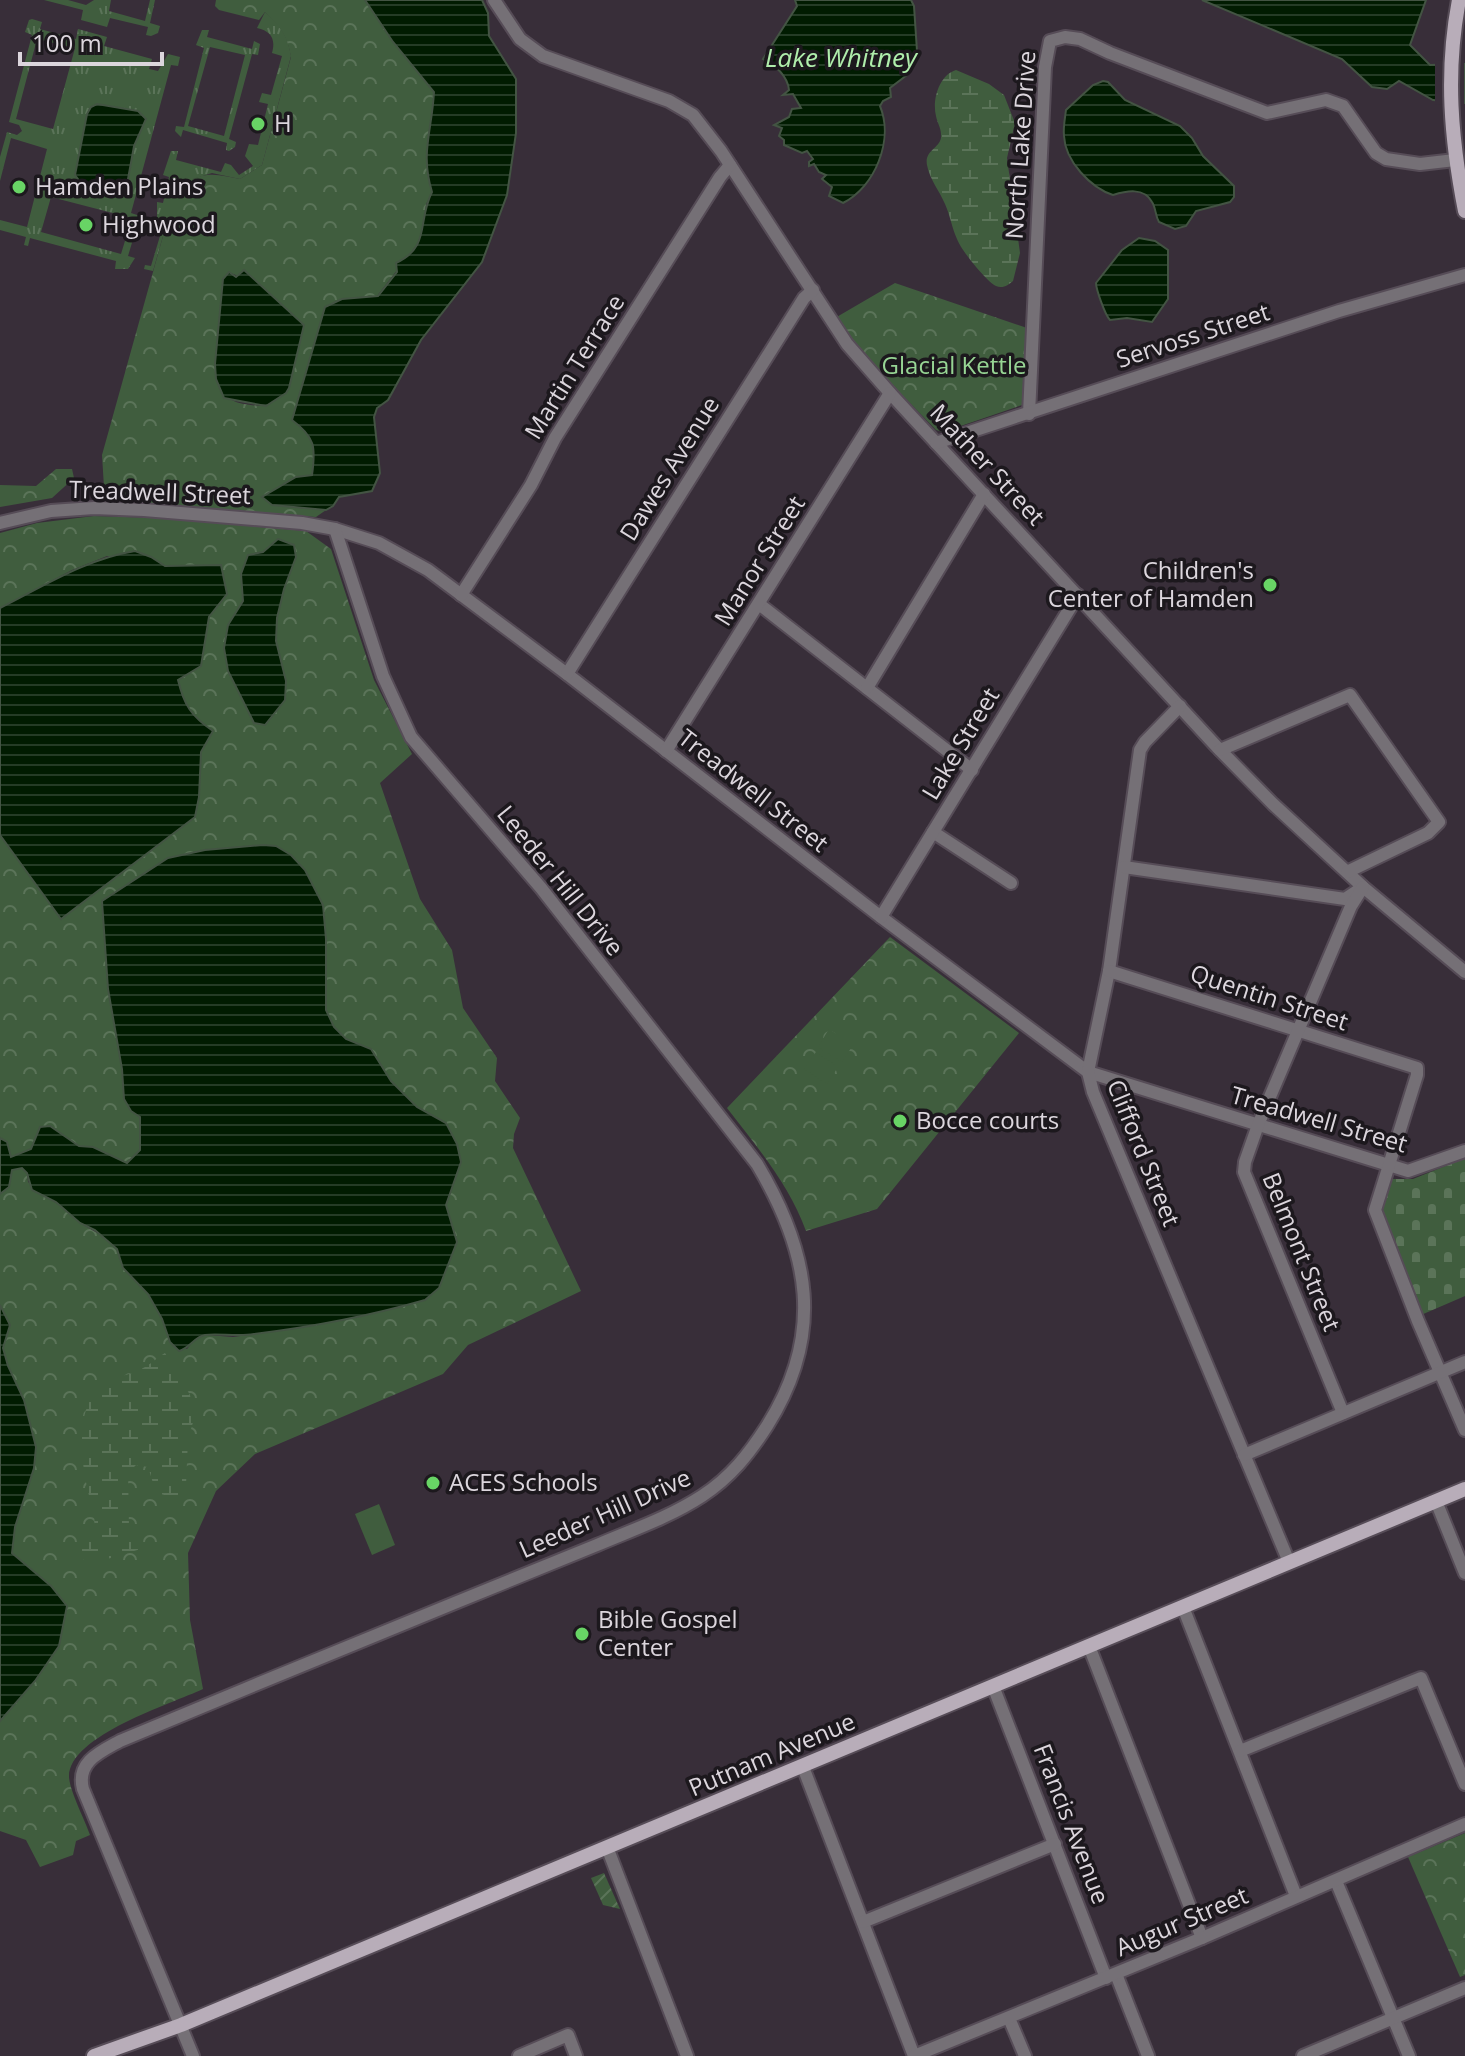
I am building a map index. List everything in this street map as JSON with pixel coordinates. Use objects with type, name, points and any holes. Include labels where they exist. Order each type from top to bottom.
[{"type":"main road","points":[[1459,0],[1450,60],[1450,106],[1455,160],[1465,211]]},
{"type":"main road","name":"Putnam Avenue","points":[[94,2056],[181,2025],[1465,1489]]},
{"type":"street","name":"Mather Street","points":[[494,0],[520,39],[543,56],[681,107],[702,125],[847,344],[890,393],[1220,750],[1307,837],[1465,972]]},
{"type":"street","name":"North Lake Drive","points":[[1029,414],[1045,67],[1050,41],[1065,37],[1080,39],[1267,113],[1326,100],[1343,106],[1376,153],[1386,159],[1420,164],[1455,160]]},
{"type":"street","name":"Martin Terrace","points":[[461,595],[531,485],[555,438],[730,165]]},
{"type":"street","name":"Servoss Street","points":[[936,443],[1339,311],[1465,275]]},
{"type":"street","name":"Dawes Avenue","points":[[567,674],[804,298],[813,290]]},
{"type":"street","name":"Manor Street","points":[[666,751],[890,393]]},
{"type":"street","points":[[867,688],[984,494]]},
{"type":"street","name":"Treadwell Street","points":[[0,523],[51,511],[94,508],[247,517],[335,529],[395,550],[567,674],[881,917],[1088,1072],[1408,1171],[1465,1151]]},
{"type":"street","name":"Leeder Hill Drive","points":[[181,2025],[83,1789],[81,1779],[88,1761],[120,1741],[613,1538],[701,1497],[748,1457],[781,1404],[793,1377],[803,1333],[804,1288],[798,1253],[787,1220],[770,1186],[757,1164],[541,888],[411,737],[383,676],[335,529]]},
{"type":"street","name":"Lake Street","points":[[881,917],[1078,595]]},
{"type":"street","points":[[759,604],[972,770]]},
{"type":"street","points":[[1220,750],[1350,695],[1439,822],[1428,833],[1347,872]]},
{"type":"street","name":"Clifford Street","points":[[1180,706],[1140,750],[1109,971],[1088,1072],[1099,1106],[1289,1562]]},
{"type":"street","points":[[933,832],[1011,883]]},
{"type":"street","points":[[1124,867],[1345,899],[1363,887]]},
{"type":"street","name":"Belmont Street","points":[[1343,1413],[1245,1179],[1245,1162],[1351,906],[1363,887]]},
{"type":"street","name":"Quentin Street","points":[[1109,971],[1417,1068],[1388,1166]]},
{"type":"street","points":[[1388,1166],[1375,1210],[1376,1218],[1465,1430]]},
{"type":"street","points":[[1244,1455],[1465,1362]]},
{"type":"street","points":[[1436,1501],[1465,1573]]},
{"type":"street","points":[[1183,1607],[1296,1896]]},
{"type":"street","points":[[1089,1646],[1202,1938]]},
{"type":"street","points":[[1240,1751],[1421,1678],[1465,1784]]},
{"type":"street","name":"Francis Avenue","points":[[993,1686],[1055,1844],[1148,2056]]},
{"type":"street","points":[[803,1767],[914,2056]]},
{"type":"street","name":"Augur Street","points":[[914,2056],[1202,1938],[1465,1824]]},
{"type":"street","points":[[863,1922],[1055,1844]]},
{"type":"street","points":[[607,1847],[687,2056]]},
{"type":"street","points":[[1336,1881],[1409,2056]]},
{"type":"street","points":[[1303,2056],[1465,1988]]},
{"type":"street","points":[[1009,2018],[1025,2056]]},
{"type":"street","points":[[181,2025],[193,2056]]},
{"type":"street","points":[[519,2056],[568,2035],[576,2056]]},
{"type":"green space","points":[[44,0],[68,0],[86,5],[94,0],[111,0],[109,11],[145,21],[150,0],[155,0],[150,23],[160,26],[158,33],[151,36],[146,35],[148,27],[110,18],[107,27],[81,20],[83,10]]},
{"type":"green space","points":[[216,0],[365,0],[393,42],[434,92],[427,154],[432,192],[426,204],[422,238],[377,296],[342,299],[292,420],[312,444],[312,475],[272,505],[326,510],[316,517],[105,503],[102,455],[165,229],[186,184],[206,175],[240,179],[262,165],[291,57],[282,32],[265,12],[259,20],[219,10],[215,6]],"holes":[[[241,272],[264,288],[304,325],[289,388],[266,406],[242,404],[224,394],[216,379],[223,279],[231,273],[238,276]]]},
{"type":"green space","points":[[265,12],[282,31],[291,56],[262,165],[240,179],[212,173],[193,179],[165,229],[153,271],[144,269],[145,265],[151,266],[163,226],[157,223],[157,202],[163,203],[169,177],[163,175],[171,151],[178,151],[176,160],[221,172],[225,163],[239,175],[253,166],[245,156],[249,144],[258,145],[268,104],[259,102],[262,93],[271,95],[282,56],[272,53],[271,36],[257,28]]},
{"type":"green space","points":[[29,20],[42,22],[40,29],[76,39],[78,29],[107,37],[104,46],[152,59],[149,69],[158,71],[168,54],[180,57],[178,66],[171,65],[131,213],[140,216],[144,223],[140,237],[134,236],[128,256],[135,258],[128,269],[115,269],[116,261],[30,238],[28,246],[24,245],[26,237],[0,230],[0,220],[27,227],[47,149],[11,138],[0,181],[0,157],[7,132],[17,135],[22,131],[19,125],[9,122],[32,35],[25,32]],"holes":[[[37,39],[75,48],[53,129],[16,119]],[[51,197],[132,218],[121,254],[41,232]]]},
{"type":"green space","points":[[202,30],[209,30],[207,37],[252,49],[254,41],[260,44],[258,55],[252,54],[229,139],[236,142],[235,147],[229,151],[226,150],[227,143],[183,130],[181,137],[175,131],[176,126],[184,127],[204,48],[196,45]],"holes":[[[210,47],[245,55],[224,136],[188,126]]]},
{"type":"green space","points":[[956,70],[989,84],[1004,95],[1015,123],[1007,158],[1020,253],[1013,281],[1003,287],[986,278],[959,244],[927,165],[928,155],[941,139],[935,110],[938,89],[945,77]]},
{"type":"green space","name":"Glacial Kettle","points":[[895,283],[1030,329],[1025,404],[943,432],[936,430],[872,364],[835,318]]},
{"type":"green space","points":[[56,469],[72,469],[74,478],[52,498],[0,507],[0,485],[36,486]]},
{"type":"green space","points":[[94,516],[158,518],[306,531],[331,549],[374,680],[412,754],[380,783],[420,899],[452,950],[463,1008],[497,1058],[495,1081],[520,1118],[513,1148],[581,1291],[468,1345],[443,1374],[255,1454],[216,1491],[188,1553],[190,1620],[203,1689],[124,1723],[85,1748],[73,1762],[69,1777],[90,1835],[76,1841],[73,1855],[40,1867],[26,1840],[0,1831],[0,1721],[6,1711],[30,1570],[12,1553],[15,1527],[34,1468],[24,1400],[3,1348],[10,1325],[0,1305],[0,1194],[9,1187],[12,1170],[22,1168],[27,1173],[28,1182],[117,1249],[123,1268],[148,1294],[170,1342],[187,1349],[196,1338],[207,1335],[233,1337],[294,1329],[392,1309],[439,1288],[453,1228],[446,1205],[461,1162],[446,1123],[417,1107],[391,1081],[371,1049],[346,1039],[334,1027],[326,1010],[323,905],[305,871],[291,855],[263,845],[168,858],[103,901],[108,989],[124,1099],[140,1117],[140,1150],[128,1163],[93,1147],[79,1146],[50,1126],[40,1128],[31,1149],[10,1157],[7,1142],[0,1138],[0,835],[61,918],[199,797],[199,721],[183,702],[178,679],[201,666],[209,617],[227,594],[202,566],[165,566],[151,557],[107,556],[72,570],[0,608],[0,533],[37,523]]},
{"type":"green space","points":[[890,937],[1019,1033],[877,1209],[806,1231],[781,1182],[727,1108]]},
{"type":"green space","points":[[829,1029],[853,1045],[842,1062],[818,1047]]},
{"type":"green space","points":[[816,1052],[838,1067],[827,1084],[804,1069]]},
{"type":"green space","points":[[1465,1158],[1465,1296],[1421,1315],[1380,1214],[1391,1179],[1413,1179]]},
{"type":"green space","points":[[165,1353],[190,1395],[194,1419],[188,1439],[186,1485],[181,1496],[164,1495],[154,1487],[148,1467],[136,1465],[128,1473],[129,1527],[133,1538],[143,1541],[144,1548],[104,1560],[84,1562],[80,1550],[83,1540],[94,1537],[95,1528],[82,1455],[85,1412],[99,1389],[114,1379],[141,1369]]},
{"type":"green space","points":[[379,1504],[395,1545],[372,1555],[355,1514]]},
{"type":"green space","points":[[1465,1833],[1465,1975],[1460,1977],[1408,1857]]},
{"type":"green space","points":[[604,1873],[620,1909],[603,1905],[591,1878]]},
{"type":"water","points":[[365,0],[482,0],[488,13],[489,36],[516,79],[516,133],[507,195],[482,262],[421,340],[388,400],[377,408],[374,417],[380,473],[372,491],[339,497],[326,510],[272,505],[262,497],[296,477],[312,475],[312,443],[292,420],[325,307],[342,299],[378,296],[397,272],[396,263],[407,257],[419,241],[432,192],[427,154],[434,92],[393,42]]},
{"type":"water","name":"Lake Whitney","points":[[795,0],[911,0],[914,6],[917,51],[908,61],[907,75],[890,88],[891,97],[880,106],[885,133],[879,161],[864,186],[843,203],[829,196],[832,187],[822,179],[826,175],[819,172],[814,164],[809,166],[813,159],[807,151],[802,153],[784,145],[784,140],[779,136],[782,128],[774,125],[789,117],[792,109],[801,108],[793,94],[783,95],[789,90],[786,80],[763,59],[797,6]]},
{"type":"water","points":[[1202,0],[1426,0],[1410,45],[1430,65],[1465,64],[1465,103],[1433,100],[1399,81],[1387,89],[1372,87],[1342,59]]},
{"type":"water","points":[[1108,82],[1125,100],[1180,126],[1203,156],[1234,186],[1234,197],[1230,202],[1196,211],[1186,226],[1175,229],[1159,222],[1153,204],[1144,194],[1129,192],[1113,195],[1088,180],[1074,164],[1065,145],[1066,110],[1093,85]]},
{"type":"water","points":[[97,104],[138,111],[146,119],[134,146],[126,190],[118,194],[83,186],[75,175],[87,114]]},
{"type":"water","points":[[1139,238],[1155,241],[1168,250],[1168,299],[1152,322],[1127,318],[1110,320],[1096,283],[1122,250]]},
{"type":"water","points":[[244,270],[304,325],[289,388],[266,406],[224,398],[216,379],[223,279],[229,272],[236,277]]},
{"type":"water","points":[[278,539],[294,545],[296,557],[277,618],[276,641],[286,681],[285,700],[265,725],[254,723],[228,671],[224,648],[228,625],[243,601],[241,574],[248,555],[263,552]]},
{"type":"water","points":[[135,551],[165,566],[221,565],[227,594],[209,617],[201,666],[178,680],[190,709],[213,731],[201,752],[195,817],[61,919],[0,835],[0,608],[82,567]]},
{"type":"water","points":[[276,846],[291,855],[305,870],[323,905],[326,1010],[334,1027],[346,1039],[371,1049],[391,1081],[417,1107],[446,1123],[457,1144],[461,1162],[446,1205],[457,1242],[439,1288],[425,1300],[297,1328],[248,1335],[205,1335],[179,1351],[170,1342],[148,1294],[123,1268],[117,1249],[56,1202],[32,1190],[27,1173],[22,1168],[12,1170],[9,1187],[0,1194],[0,1138],[7,1142],[11,1157],[31,1149],[40,1127],[50,1126],[79,1146],[93,1147],[127,1163],[140,1150],[140,1117],[131,1111],[124,1099],[108,989],[102,901],[168,858],[205,850]]},
{"type":"water","points":[[0,1305],[10,1325],[3,1348],[24,1400],[36,1447],[34,1468],[15,1527],[12,1553],[51,1586],[67,1606],[59,1646],[35,1681],[0,1721]]},
{"type":"pier","points":[[1464,60],[1464,106],[1435,104],[1435,61]]},
{"type":"place","name":"H","points":[[258,124]]},
{"type":"place","name":"Hamden Plains","points":[[19,187]]},
{"type":"place","name":"Highwood","points":[[86,225]]},
{"type":"place","name":"Children's Center of Hamden","points":[[1270,585]]},
{"type":"place","name":"Bocce courts","points":[[900,1121]]},
{"type":"place","name":"ACES Schools","points":[[433,1483]]},
{"type":"place","name":"Bible Gospel Center","points":[[582,1634]]}]
